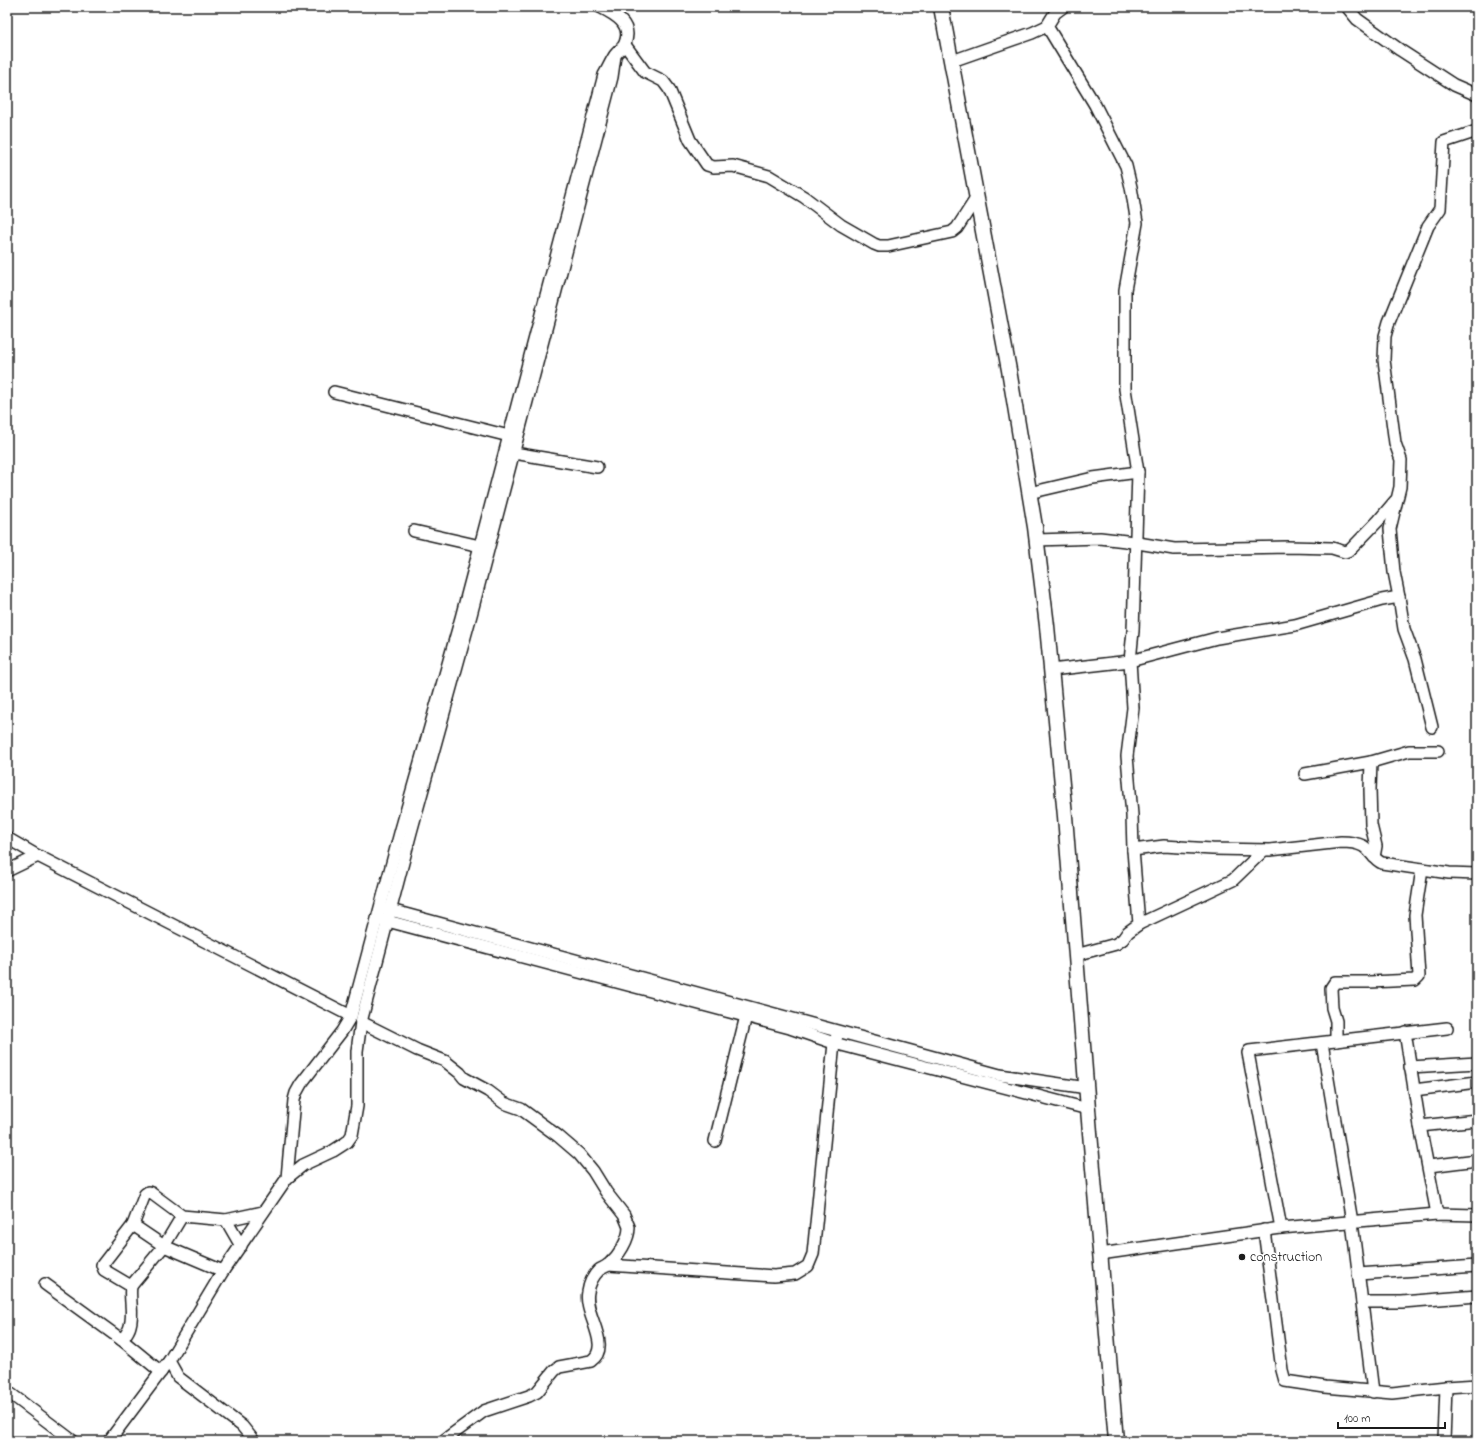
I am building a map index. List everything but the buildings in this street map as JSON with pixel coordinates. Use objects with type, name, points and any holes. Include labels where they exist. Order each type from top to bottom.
[{"type":"main road","points":[[941,7],[1009,370],[1036,540],[1051,670],[1066,824],[1116,1441]]},
{"type":"street","points":[[109,1441],[169,1361],[223,1271],[287,1178],[304,1166],[347,1142],[352,1135],[357,1106],[356,1019],[604,75],[615,56],[625,45],[627,32],[625,26],[615,15],[600,7]]},
{"type":"street","points":[[1346,7],[1357,19],[1400,50],[1454,85],[1477,95]]},
{"type":"street","points":[[952,61],[1032,33],[1047,26],[1055,13],[1061,8]]},
{"type":"street","points":[[1047,26],[1095,105],[1126,166],[1137,223],[1126,290],[1125,389],[1138,472],[1130,660],[1133,708],[1127,756],[1139,924]]},
{"type":"street","points":[[625,45],[645,72],[663,81],[669,89],[690,140],[707,165],[714,167],[733,166],[769,176],[804,197],[842,225],[874,244],[879,246],[888,246],[948,234],[957,228],[977,197]]},
{"type":"street","points":[[384,914],[473,607],[612,77],[615,56]]},
{"type":"street","points":[[1432,727],[1415,659],[1404,629],[1394,572],[1390,530],[1400,487],[1401,460],[1395,443],[1384,360],[1385,336],[1389,322],[1428,226],[1440,209],[1444,142],[1477,131]]},
{"type":"street","points":[[334,392],[509,436]]},
{"type":"street","points":[[514,453],[597,467]]},
{"type":"street","points":[[1029,493],[1094,478],[1138,472]]},
{"type":"street","points":[[1036,540],[1100,538],[1136,542],[1174,549],[1287,547],[1332,548],[1345,552],[1350,550],[1397,499]]},
{"type":"street","points":[[414,531],[480,546]]},
{"type":"street","points":[[1051,670],[1130,660],[1217,638],[1296,625],[1382,600],[1399,597]]},
{"type":"street","points":[[1304,774],[1371,762],[1409,751],[1438,751]]},
{"type":"street","points":[[1371,762],[1371,825],[1376,846],[1374,857]]},
{"type":"street","points":[[7,838],[38,856],[356,1019],[417,1050],[445,1061],[464,1078],[488,1091],[500,1101],[521,1109],[558,1136],[579,1154],[593,1171],[628,1224],[629,1230],[622,1247],[608,1265],[595,1275],[587,1293],[587,1304],[599,1339],[600,1348],[595,1358],[591,1361],[559,1367],[537,1392],[484,1411],[443,1441]]},
{"type":"street","points":[[1133,850],[1164,846],[1212,849],[1278,850],[1350,842],[1363,846],[1376,860],[1382,863],[1449,873],[1477,874]]},
{"type":"street","points":[[1076,955],[1116,944],[1139,924],[1233,880],[1264,850]]},
{"type":"street","points":[[7,871],[38,856]]},
{"type":"street","points":[[1336,1041],[1336,1021],[1332,1008],[1331,988],[1335,982],[1415,980],[1419,976],[1416,953],[1415,914],[1422,869]]},
{"type":"street","points":[[384,914],[790,1028],[834,1043],[1088,1109]]},
{"type":"street","points":[[384,914],[1000,1075],[1087,1088]]},
{"type":"street","points":[[715,1141],[746,1016]]},
{"type":"street","points":[[287,1178],[291,1118],[296,1093],[316,1064],[342,1031],[356,1019]]},
{"type":"street","points":[[1281,1228],[1248,1053],[1249,1051],[1447,1028]]},
{"type":"street","points":[[608,1265],[774,1276],[795,1274],[808,1266],[813,1254],[834,1043],[840,1032]]},
{"type":"street","points":[[1405,1032],[1420,1126],[1429,1166],[1437,1214]]},
{"type":"street","points":[[1322,1043],[1352,1222],[1373,1392]]},
{"type":"street","points":[[1410,1067],[1477,1063]]},
{"type":"street","points":[[1414,1090],[1477,1082]]},
{"type":"street","points":[[1420,1126],[1477,1120]]},
{"type":"street","points":[[1429,1166],[1477,1160]]},
{"type":"street","points":[[131,1286],[104,1270],[102,1265],[133,1225],[145,1194],[148,1192],[152,1193],[182,1216],[226,1220],[263,1212]]},
{"type":"street","points":[[1100,1254],[1281,1228],[1437,1214],[1477,1215]]},
{"type":"street","points":[[122,1340],[130,1326],[132,1319],[130,1296],[131,1286],[164,1246],[182,1216]]},
{"type":"street","points":[[226,1220],[241,1246]]},
{"type":"street","points":[[133,1225],[164,1246],[223,1271]]},
{"type":"street","points":[[1264,1230],[1281,1362],[1285,1381],[1325,1387],[1392,1393],[1477,1385]]},
{"type":"street","points":[[1358,1274],[1477,1266]]},
{"type":"street","points":[[45,1284],[122,1340],[161,1372]]},
{"type":"street","points":[[1362,1302],[1402,1302],[1477,1296]]},
{"type":"street","points":[[169,1361],[178,1377],[242,1426],[254,1441]]},
{"type":"street","points":[[1444,1441],[1446,1387]]},
{"type":"street","points":[[7,1391],[73,1441]]},
{"type":"place","name":"construction","points":[[1242,1257]]}]
